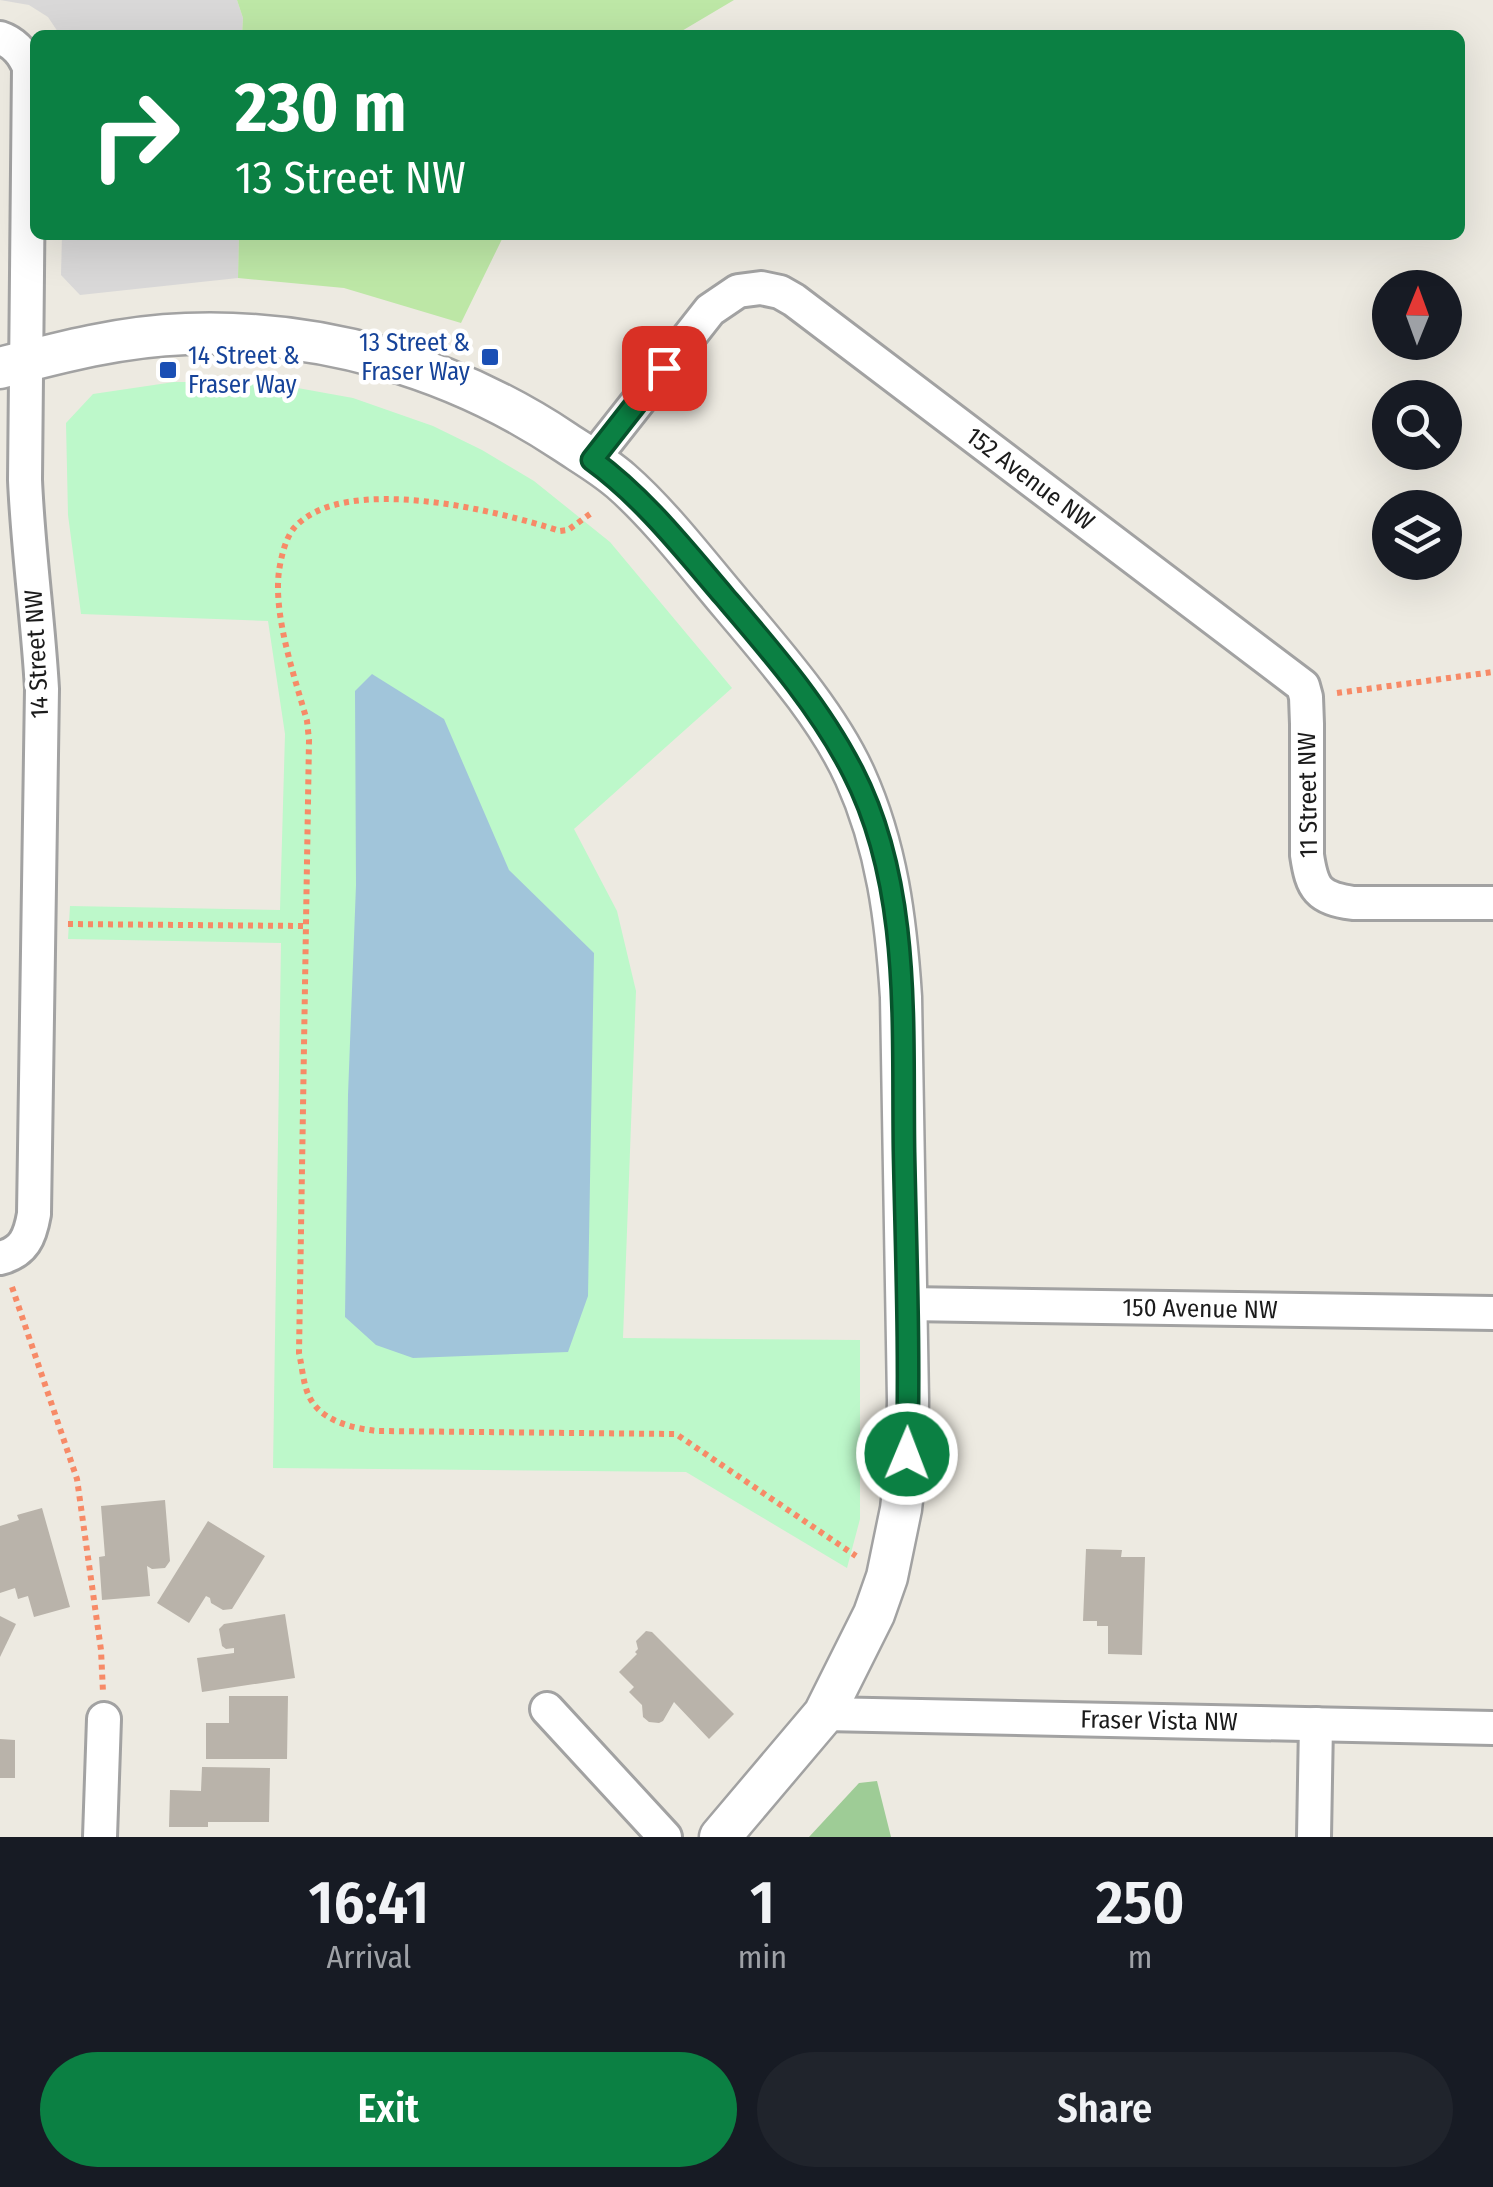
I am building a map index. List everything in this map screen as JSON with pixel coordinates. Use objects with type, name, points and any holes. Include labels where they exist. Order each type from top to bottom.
[{"type":"street","name":"14 Street NW","points":[[11,45],[30,67]]},
{"type":"street","name":"14 Street NW","points":[[7,1256],[32,1230],[34,1214],[42,689],[13,364],[30,103]]},
{"type":"street","name":"152 Avenue NW","points":[[592,460],[710,310],[738,291],[761,288],[780,292],[1291,677],[1302,686],[1306,697]]},
{"type":"street","points":[[13,364],[111,341],[185,334],[281,337],[386,358],[436,374],[489,398],[541,426],[621,481],[784,668],[826,726],[854,774],[887,869],[898,941],[908,1304],[907,1454],[887,1577],[860,1647],[824,1714],[720,1837]]},
{"type":"street","name":"11 Street NW","points":[[1306,697],[1307,855],[1318,891],[1333,900],[1353,902],[1493,903]]},
{"type":"street","name":"150 Avenue NW","points":[[908,1304],[1493,1314]]},
{"type":"street","points":[[547,1708],[665,1837]]},
{"type":"street","name":"Fraser Vista NW","points":[[824,1714],[1493,1728]]},
{"type":"street","points":[[100,1837],[104,1718]]},
{"type":"street","points":[[1314,1837],[1316,1724]]},
{"type":"path","points":[[590,514],[568,530],[560,531],[488,510],[399,499],[328,507],[308,516],[291,531],[279,574],[279,591],[309,740],[299,1353],[308,1396],[335,1422],[377,1431],[676,1434],[887,1577]]},
{"type":"path","points":[[1306,697],[1493,672]]},
{"type":"path","points":[[39,924],[307,926]]},
{"type":"path","points":[[7,1256],[16,1304],[77,1479],[101,1650],[104,1718]]},
{"type":"shaded area","points":[[0,0],[237,0],[242,30],[57,30],[48,17],[29,5]]},
{"type":"shaded area","points":[[62,240],[239,240],[238,278],[80,295],[61,275]]},
{"type":"green space","points":[[237,0],[734,0],[683,30],[242,30]]},
{"type":"green space","points":[[239,240],[502,240],[461,323],[344,288],[238,278]]},
{"type":"green space","points":[[174,382],[281,385],[353,398],[433,426],[482,450],[534,481],[610,542],[732,688],[574,829],[617,911],[636,991],[623,1338],[860,1340],[860,1519],[847,1568],[686,1472],[273,1468],[281,943],[68,939],[70,906],[280,910],[285,734],[268,621],[81,614],[68,515],[66,423],[93,394]]},
{"type":"green space","points":[[877,1781],[891,1837],[809,1837],[859,1783]]},
{"type":"water","points":[[372,674],[444,719],[509,870],[594,953],[588,1296],[568,1352],[413,1358],[376,1345],[345,1317],[356,885],[355,691]]},
{"type":"building","points":[[165,1500],[170,1561],[165,1568],[147,1566],[150,1596],[102,1600],[99,1557],[105,1556],[101,1506]]},
{"type":"building","points":[[42,1508],[70,1607],[34,1617],[28,1596],[18,1599],[15,1588],[0,1593],[0,1526],[19,1520],[17,1515]]},
{"type":"building","points":[[208,1521],[265,1556],[232,1609],[223,1610],[206,1596],[189,1623],[157,1603]]},
{"type":"building","points":[[1086,1549],[1122,1550],[1121,1557],[1145,1557],[1142,1655],[1108,1654],[1108,1626],[1083,1621]]},
{"type":"building","points":[[285,1614],[295,1678],[202,1692],[197,1658],[234,1653],[234,1648],[222,1646],[219,1629],[224,1624]]},
{"type":"building","points":[[0,1616],[16,1624],[0,1657]]},
{"type":"building","points":[[646,1631],[652,1632],[734,1714],[709,1739],[674,1702],[659,1723],[643,1717],[642,1705],[629,1692],[634,1687],[619,1672],[637,1654],[636,1641]]},
{"type":"building","points":[[229,1696],[288,1696],[287,1759],[206,1759],[206,1723],[229,1723]]},
{"type":"building","points":[[0,1739],[15,1740],[15,1778],[0,1778]]},
{"type":"building","points":[[202,1767],[270,1768],[269,1822],[208,1822],[208,1827],[169,1827],[170,1790],[201,1791]]},
{"type":"place","name":"13 Street & Fraser Way","points":[[490,357]]},
{"type":"place","name":"14 Street & Fraser Way","points":[[168,370]]},
{"type":"route","points":[[664,368],[592,460],[621,481],[656,518],[764,642],[810,703],[854,774],[887,869],[898,941],[901,997],[907,1454]]}]
